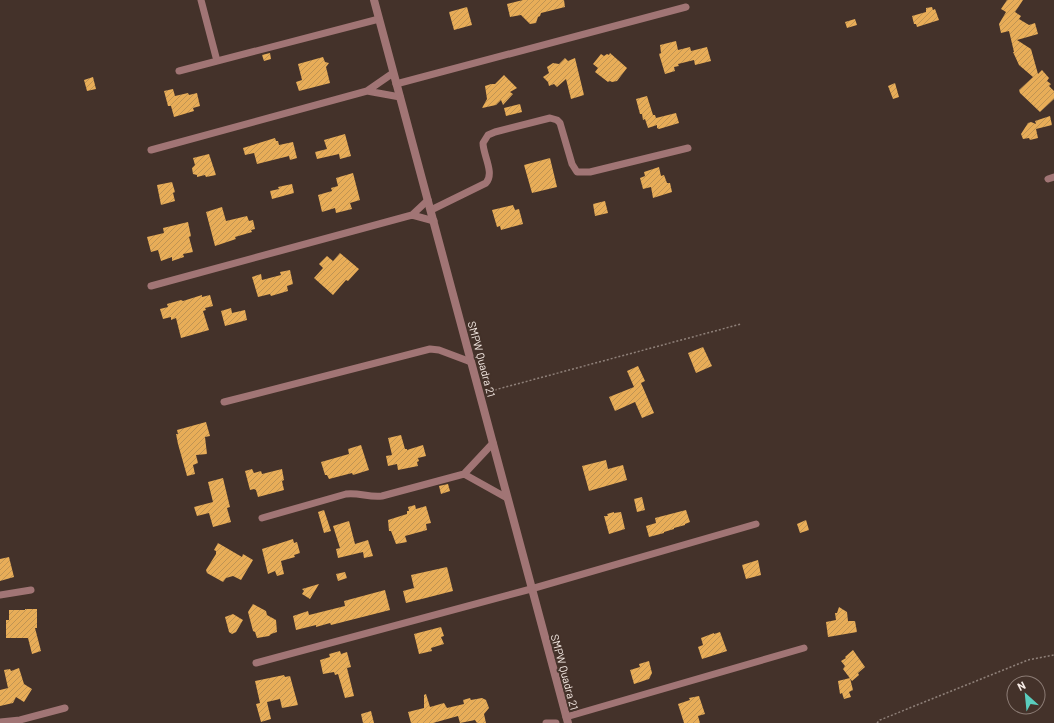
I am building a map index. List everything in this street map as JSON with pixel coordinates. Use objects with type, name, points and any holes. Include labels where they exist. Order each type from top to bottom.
[{"type":"street","points":[[201,0],[217,61]]},
{"type":"street","name":"SMPW Quadra 21","points":[[374,0],[567,720]]},
{"type":"street","points":[[396,84],[686,7]]},
{"type":"street","points":[[179,71],[379,19]]},
{"type":"street","points":[[152,150],[367,91],[393,73]]},
{"type":"street","points":[[367,91],[400,97]]},
{"type":"street","points":[[431,210],[488,181],[489,173],[483,147],[483,143],[488,136],[495,132],[550,118],[557,120],[560,123],[572,164],[577,172],[590,172],[688,148]]},
{"type":"street","points":[[151,286],[412,215],[428,200]]},
{"type":"street","points":[[412,215],[434,221]]},
{"type":"street","points":[[224,402],[430,349],[439,350],[471,362]]},
{"type":"street","points":[[262,518],[346,494],[352,493],[374,498],[464,474],[493,443]]},
{"type":"street","points":[[464,474],[507,498]]},
{"type":"street","points":[[256,663],[531,589],[756,524]]},
{"type":"street","points":[[0,595],[31,590]]},
{"type":"street","points":[[567,720],[804,648]]},
{"type":"street","points":[[0,722],[20,720],[65,708]]},
{"type":"street","points":[[546,723],[556,723]]},
{"type":"path","points":[[480,394],[741,324]]},
{"type":"path","points":[[877,723],[880,720],[1028,660],[1054,655]]},
{"type":"building","points":[[523,0],[564,0],[565,7],[541,13],[536,23],[530,24],[521,15],[510,17],[507,4]]},
{"type":"building","points":[[1007,0],[1023,0],[1015,12],[1021,16],[1019,19],[1029,25],[1035,23],[1038,34],[1017,40],[1031,49],[1038,74],[1042,70],[1049,78],[1047,81],[1051,84],[1049,86],[1054,91],[1054,99],[1040,112],[1020,93],[1019,90],[1033,77],[1019,65],[1013,52],[1009,31],[1001,33],[999,24],[1006,12],[1001,9]]},
{"type":"building","points":[[467,7],[472,25],[454,30],[449,12]]},
{"type":"building","points":[[932,7],[933,10],[935,9],[939,20],[917,27],[916,24],[914,24],[912,16],[926,12],[926,8]]},
{"type":"building","points":[[855,19],[857,25],[847,28],[845,22]]},
{"type":"building","points":[[676,41],[678,50],[690,47],[691,51],[707,47],[711,61],[695,65],[694,60],[678,64],[679,66],[674,67],[675,71],[665,74],[659,54],[661,53],[660,45]]},
{"type":"building","points":[[270,53],[271,59],[264,61],[262,55]]},
{"type":"building","points":[[610,53],[627,68],[617,81],[608,82],[595,72],[598,68],[593,64],[601,54],[604,56],[607,54],[609,55]]},
{"type":"building","points":[[323,57],[325,62],[329,63],[326,67],[330,83],[299,91],[296,82],[302,80],[298,64]]},
{"type":"building","points":[[565,58],[568,61],[575,58],[584,95],[571,99],[566,79],[557,87],[554,84],[549,86],[548,82],[543,77],[549,73],[547,67],[553,63],[559,64]]},
{"type":"building","points":[[504,75],[517,88],[510,92],[513,94],[503,105],[501,100],[496,105],[482,108],[487,99],[485,86],[495,84]]},
{"type":"building","points":[[93,77],[96,89],[87,91],[84,80]]},
{"type":"building","points":[[895,83],[899,97],[893,99],[888,86]]},
{"type":"building","points":[[173,89],[175,96],[188,93],[189,95],[197,93],[200,106],[193,108],[194,111],[174,117],[171,106],[168,106],[164,91]]},
{"type":"building","points":[[647,96],[653,115],[655,115],[656,118],[676,113],[679,123],[659,129],[657,128],[657,125],[648,128],[645,119],[643,120],[642,114],[640,114],[636,99]]},
{"type":"building","points":[[520,104],[522,112],[506,116],[504,108]]},
{"type":"building","points":[[1050,116],[1052,125],[1036,129],[1038,138],[1030,140],[1029,138],[1023,139],[1021,134],[1028,123],[1031,122],[1036,124],[1035,121]]},
{"type":"building","points":[[345,134],[351,156],[340,159],[339,154],[317,159],[315,152],[327,149],[324,140]]},
{"type":"building","points":[[275,138],[279,145],[293,142],[297,158],[290,160],[289,156],[257,164],[254,153],[245,155],[243,148]]},
{"type":"building","points":[[209,154],[216,175],[197,177],[197,175],[193,174],[192,168],[195,165],[193,158]]},
{"type":"building","points":[[550,158],[557,187],[532,193],[524,165]]},
{"type":"building","points":[[659,167],[661,176],[664,175],[667,183],[670,183],[672,192],[653,198],[651,187],[643,189],[640,178],[645,176],[644,172]]},
{"type":"building","points":[[353,173],[360,200],[350,203],[352,209],[336,213],[335,208],[322,212],[318,195],[332,191],[331,188],[338,186],[336,178]]},
{"type":"building","points":[[172,182],[175,192],[173,193],[175,201],[161,205],[157,185]]},
{"type":"building","points":[[292,184],[294,193],[272,199],[270,191],[279,189],[278,187]]},
{"type":"building","points":[[605,201],[608,213],[595,216],[593,204]]},
{"type":"building","points":[[513,205],[515,210],[519,209],[523,224],[501,230],[500,226],[497,227],[492,210]]},
{"type":"building","points":[[222,207],[226,221],[247,216],[249,221],[253,220],[255,229],[251,230],[252,232],[235,237],[236,239],[215,246],[206,212]]},
{"type":"building","points":[[188,222],[191,236],[189,237],[193,252],[183,254],[184,257],[172,261],[172,257],[161,261],[158,250],[151,252],[147,237],[164,233],[163,228]]},
{"type":"building","points":[[340,253],[359,269],[348,281],[346,280],[333,295],[314,278],[323,268],[319,264],[327,256],[333,261]]},
{"type":"building","points":[[290,270],[293,284],[287,286],[288,291],[271,296],[270,294],[258,297],[252,277],[261,274],[262,280],[281,275],[280,272]]},
{"type":"building","points":[[202,295],[202,297],[210,295],[213,306],[205,308],[206,310],[203,311],[209,330],[181,338],[176,318],[171,320],[171,317],[163,319],[160,309],[168,307],[167,304]]},
{"type":"building","points":[[231,308],[232,313],[245,310],[247,320],[225,326],[221,311]]},
{"type":"building","points":[[703,347],[712,366],[696,373],[688,353]]},
{"type":"building","points":[[638,366],[645,381],[641,383],[654,413],[642,418],[635,402],[615,411],[609,397],[634,387],[627,371]]},
{"type":"building","points":[[206,422],[210,436],[205,437],[207,454],[196,455],[198,463],[193,465],[195,474],[187,476],[178,444],[176,434],[178,434],[177,430]]},
{"type":"building","points":[[401,435],[405,449],[407,450],[423,445],[426,456],[418,458],[418,466],[398,470],[397,464],[388,466],[386,456],[392,455],[388,438]]},
{"type":"building","points":[[361,445],[369,470],[353,475],[352,473],[329,479],[327,475],[325,475],[321,462],[349,454],[348,449]]},
{"type":"building","points":[[606,460],[608,469],[623,465],[627,480],[589,491],[582,466]]},
{"type":"building","points":[[252,469],[254,473],[261,471],[262,474],[282,469],[284,490],[258,497],[256,490],[250,490],[245,471]]},
{"type":"building","points":[[223,478],[230,507],[227,508],[231,522],[213,527],[209,513],[197,516],[194,507],[213,502],[208,482]]},
{"type":"building","points":[[448,484],[450,491],[441,494],[439,486]]},
{"type":"building","points":[[642,497],[645,510],[637,512],[634,499]]},
{"type":"building","points":[[415,505],[416,509],[426,506],[431,523],[426,524],[427,530],[405,536],[407,542],[396,544],[391,531],[389,531],[388,520],[407,514],[407,511],[409,511],[408,507]]},
{"type":"building","points":[[324,510],[331,531],[324,533],[318,512]]},
{"type":"building","points":[[686,510],[690,522],[664,533],[649,537],[646,526],[656,523],[655,518]]},
{"type":"building","points":[[621,512],[625,529],[609,534],[604,516],[608,516],[607,514]]},
{"type":"building","points":[[806,520],[809,530],[800,533],[797,524]]},
{"type":"building","points":[[349,521],[355,544],[368,540],[373,556],[364,558],[363,552],[338,558],[336,549],[340,548],[333,526]]},
{"type":"building","points":[[293,539],[294,543],[297,542],[300,553],[294,555],[295,557],[281,561],[284,574],[277,576],[275,571],[268,574],[262,549]]},
{"type":"building","points":[[218,543],[242,557],[243,554],[253,560],[241,580],[233,576],[226,578],[223,582],[207,573],[206,570],[216,554],[216,551],[214,550]]},
{"type":"building","points":[[9,557],[14,577],[0,581],[0,559]]},
{"type":"building","points":[[758,560],[761,575],[746,579],[742,565]]},
{"type":"building","points":[[447,567],[453,591],[406,603],[403,591],[414,588],[411,575]]},
{"type":"building","points":[[345,572],[347,578],[338,581],[336,574]]},
{"type":"building","points":[[319,584],[310,599],[302,594],[304,591],[302,589]]},
{"type":"building","points":[[385,590],[390,610],[331,625],[330,623],[316,627],[316,625],[296,630],[293,616],[308,611],[309,615],[345,606],[344,601]]},
{"type":"building","points":[[253,604],[266,611],[267,615],[276,620],[277,632],[269,636],[257,638],[255,632],[253,631],[248,612]]},
{"type":"building","points":[[839,607],[847,612],[848,621],[855,621],[857,632],[828,637],[826,622],[836,620],[835,613],[837,613]]},
{"type":"building","points":[[37,609],[37,628],[35,628],[41,651],[32,654],[28,638],[6,638],[6,620],[9,620],[9,610]]},
{"type":"building","points":[[233,614],[243,620],[236,632],[232,634],[229,632],[225,617]]},
{"type":"building","points":[[441,627],[444,636],[441,637],[444,644],[431,648],[432,651],[419,654],[414,634]]},
{"type":"building","points":[[720,632],[727,651],[702,659],[698,647],[703,645],[701,638]]},
{"type":"building","points":[[853,650],[865,667],[852,681],[843,669],[845,666],[841,661]]},
{"type":"building","points":[[340,651],[341,654],[347,652],[351,667],[347,668],[354,696],[345,698],[338,674],[335,675],[334,672],[323,674],[320,660],[330,657],[329,654]]},
{"type":"building","points":[[649,661],[652,673],[649,679],[634,684],[630,670],[640,667],[639,664]]},
{"type":"building","points":[[19,668],[24,684],[32,689],[24,702],[16,697],[13,703],[0,706],[0,690],[8,688],[4,670],[10,669],[11,671]]},
{"type":"building","points":[[284,675],[285,677],[290,676],[298,705],[282,708],[280,699],[267,702],[271,719],[261,722],[256,704],[260,703],[255,681]]},
{"type":"building","points":[[850,678],[853,690],[849,692],[851,697],[844,699],[842,693],[840,694],[838,681]]},
{"type":"building","points":[[426,694],[430,707],[444,703],[447,708],[464,704],[463,700],[470,698],[471,700],[482,698],[486,700],[489,708],[484,714],[486,723],[477,723],[475,720],[460,723],[458,716],[433,723],[411,723],[408,712],[424,708],[424,695]]},
{"type":"building","points":[[699,696],[705,714],[698,716],[700,723],[684,723],[678,704],[690,700],[689,698]]},
{"type":"building","points":[[371,711],[374,723],[363,723],[361,714]]}]
